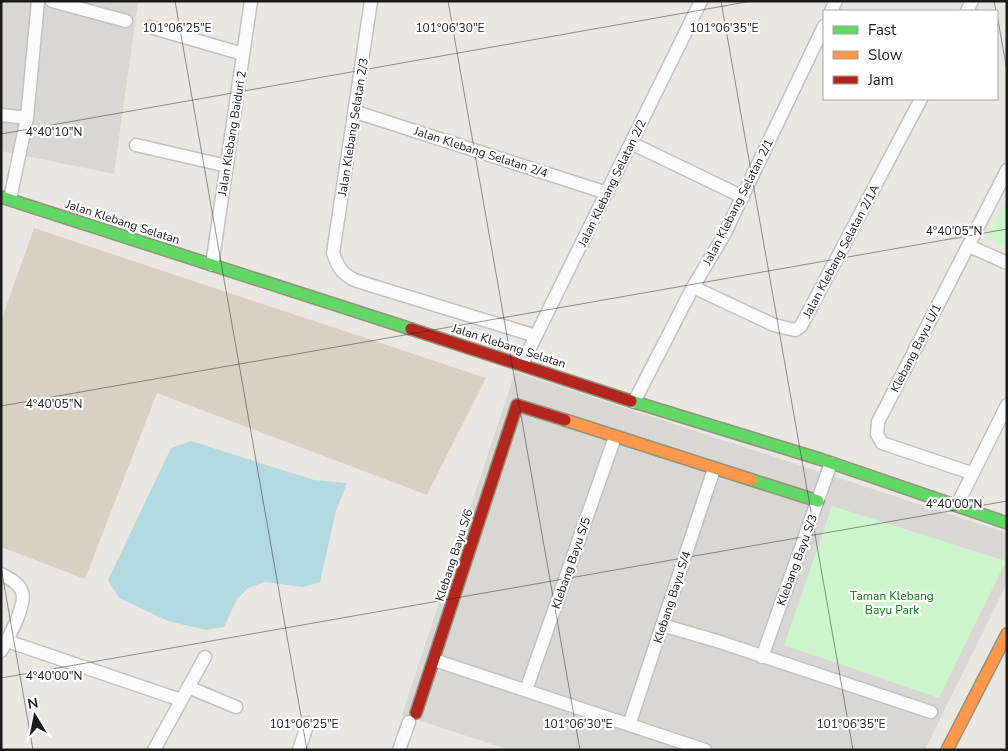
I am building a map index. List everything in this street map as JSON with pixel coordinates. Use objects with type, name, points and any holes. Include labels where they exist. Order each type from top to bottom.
[{"type":"street","points":[[5,198],[27,118],[38,1]]},
{"type":"street","points":[[52,1],[126,21]]},
{"type":"street","name":"Jalan Klebang Baiduri 2","points":[[212,265],[251,1]]},
{"type":"street","name":"Jalan Klebang Selatan 2/3","points":[[371,1],[356,112],[333,253],[337,264],[342,272],[357,281],[536,336]]},
{"type":"street","name":"Jalan Klebang Selatan 2/2","points":[[522,364],[701,1]]},
{"type":"street","points":[[150,27],[243,54]]},
{"type":"street","name":"Jalan Klebang Selatan 2/1","points":[[634,402],[693,287],[723,237],[823,28]]},
{"type":"street","name":"Jalan Klebang Selatan 2/1A","points":[[693,287],[774,325],[795,330],[801,326],[920,100]]},
{"type":"street","name":"Jalan Klebang Selatan 2/4","points":[[356,112],[607,192]]},
{"type":"street","points":[[1,115],[27,118]]},
{"type":"street","points":[[631,143],[743,197]]},
{"type":"street","points":[[136,145],[227,166]]},
{"type":"street","name":"Klebang Bayu U/1","points":[[971,473],[882,443],[877,434],[878,422],[1007,170]]},
{"type":"street","name":"Jalan Klebang Selatan","points":[[5,198],[522,364],[634,402],[831,463],[1007,522]]},
{"type":"street","points":[[969,246],[1007,263]]},
{"type":"street","points":[[957,505],[971,473],[1007,404]]},
{"type":"street","name":"Klebang Bayu S/6","points":[[412,718],[434,660],[517,405],[615,436]]},
{"type":"street","points":[[615,436],[818,501]]},
{"type":"street","name":"Klebang Bayu S/5","points":[[526,690],[615,436]]},
{"type":"street","name":"Klebang Bayu S/3","points":[[762,656],[831,463]]},
{"type":"street","name":"Klebang Bayu S/4","points":[[629,725],[714,468]]},
{"type":"street","points":[[1,574],[12,579],[22,591],[23,602],[4,646],[181,700]]},
{"type":"street","points":[[662,625],[931,712]]},
{"type":"street","points":[[947,750],[1007,634]]},
{"type":"street","points":[[154,750],[205,657]]},
{"type":"street","points":[[434,660],[705,750]]},
{"type":"street","points":[[188,687],[236,707]]},
{"type":"street","points":[[399,750],[412,718]]},
{"type":"street","points":[[299,750],[308,723]]},
{"type":"shaded area","points":[[1,1],[138,1],[114,174],[1,151]]},
{"type":"shaded area","points":[[34,228],[486,378],[427,495],[157,393],[85,579],[1,547],[1,321]]},
{"type":"shaded area","points":[[515,372],[1007,533],[1007,583],[925,750],[510,750],[402,715]]},
{"type":"green space","points":[[1007,198],[1007,248],[986,238]]},
{"type":"green space","name":"Taman Klebang Bayu Park","points":[[832,506],[1006,561],[939,698],[784,645]]},
{"type":"water","points":[[191,441],[314,480],[347,483],[336,511],[320,582],[303,587],[264,582],[248,588],[237,599],[224,627],[206,630],[168,621],[119,598],[108,580],[171,448]]},
{"type":"traffic: fast","points":[[1,197],[411,329]]},
{"type":"traffic: fast","points":[[631,401],[823,460],[1007,523]]},
{"type":"traffic: fast","points":[[752,480],[818,501]]},
{"type":"traffic: slow","points":[[565,420],[752,480]]},
{"type":"traffic: slow","points":[[947,750],[1007,634]]},
{"type":"traffic: jam","points":[[411,329],[631,401]]},
{"type":"traffic: jam","points":[[416,713],[517,405],[565,420]]}]
